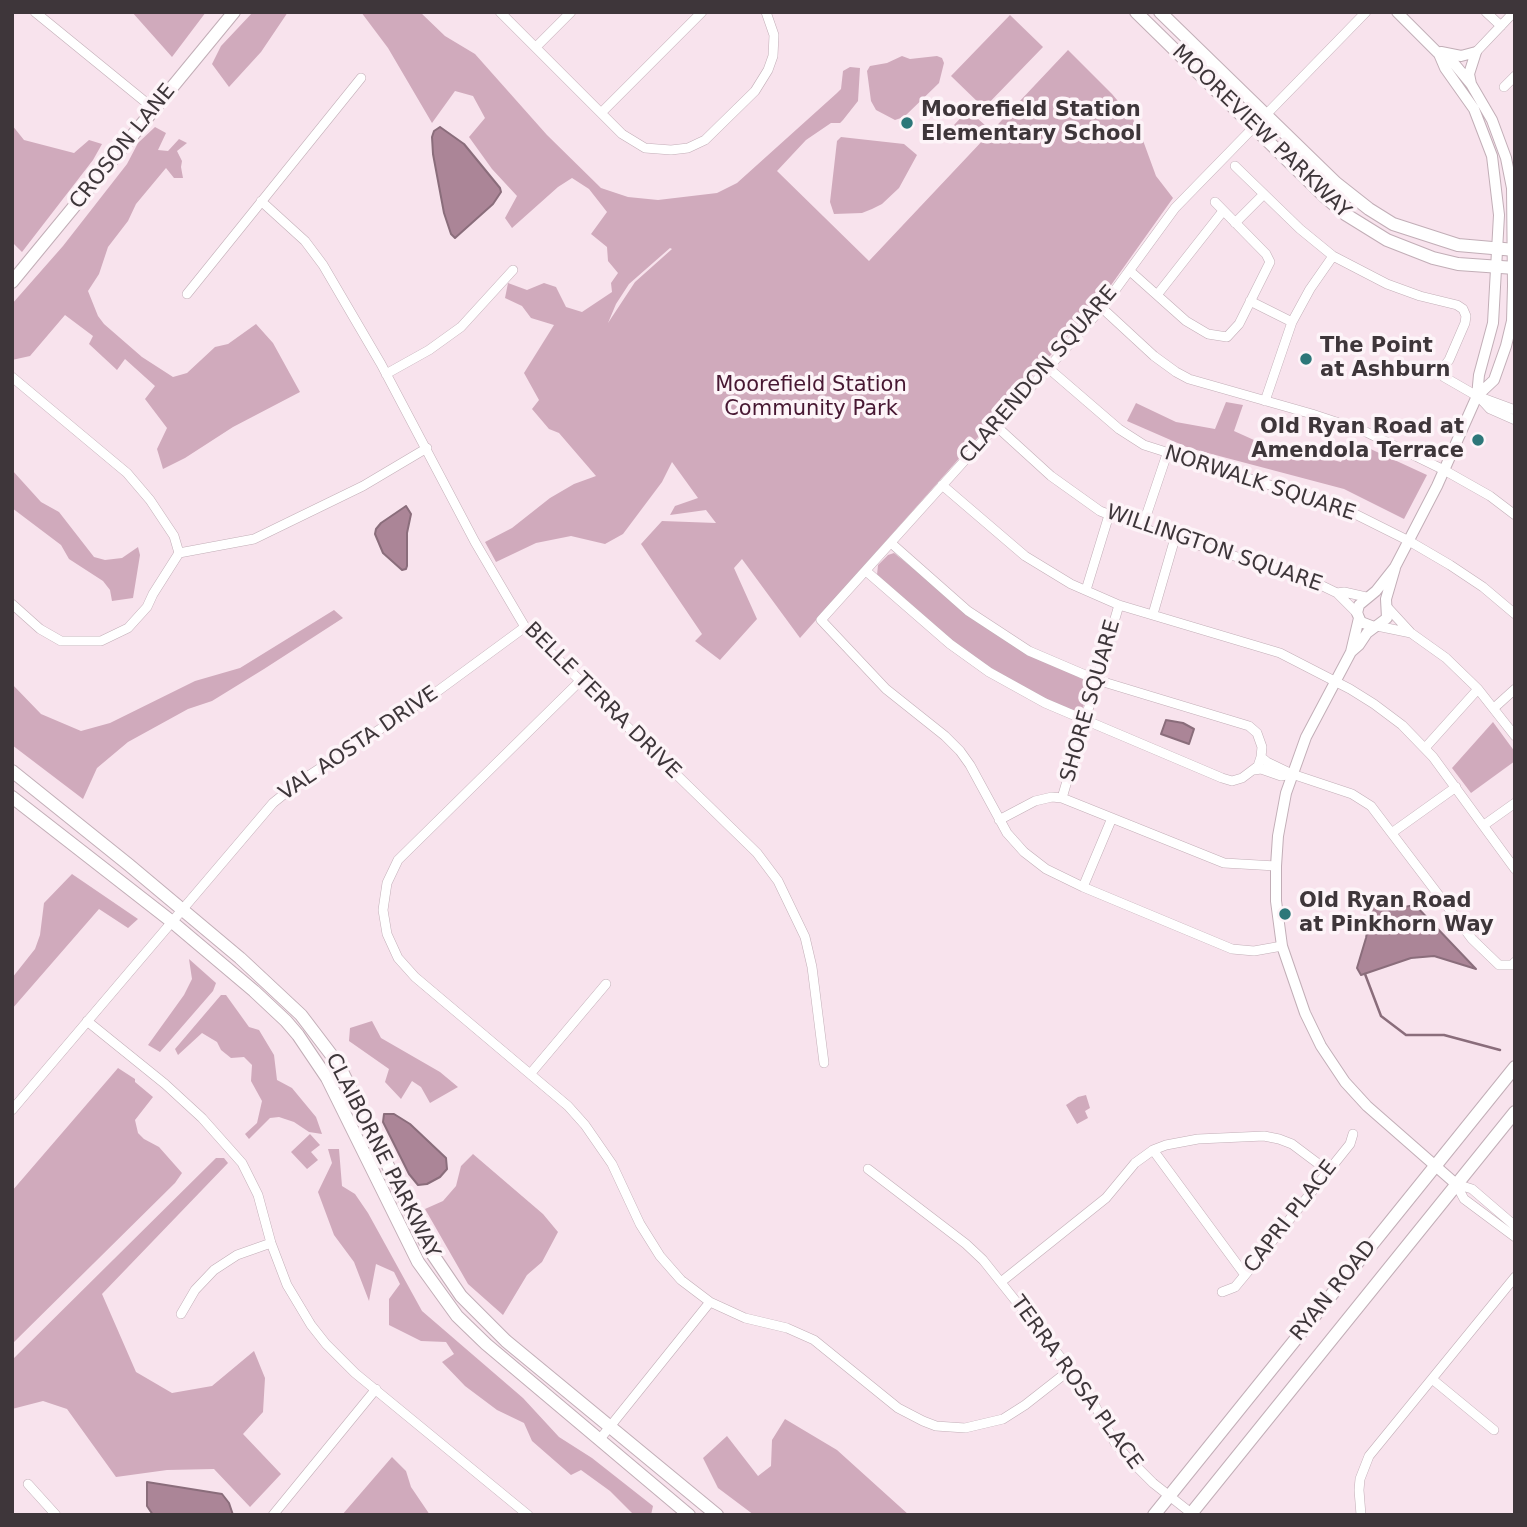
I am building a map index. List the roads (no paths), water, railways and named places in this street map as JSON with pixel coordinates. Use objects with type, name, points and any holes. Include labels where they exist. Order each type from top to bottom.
[{"type":"main road","name":"CROSON LANE","points":[[12,282],[234,12]]},
{"type":"main road","name":"MOOREVIEW PARKWAY","points":[[1136,12],[1325,197],[1365,228],[1433,258],[1458,264],[1514,268]]},
{"type":"main road","name":"MOOREVIEW PARKWAY","points":[[1160,12],[1352,197],[1393,224],[1458,246],[1514,250]]},
{"type":"main road","name":"CLAIBORNE PARKWAY","points":[[12,771],[69,815],[279,993],[301,1015],[326,1047],[349,1084],[427,1246],[461,1296],[506,1341],[717,1515]]},
{"type":"main road","name":"CLAIBORNE PARKWAY","points":[[12,797],[171,921],[271,1006],[298,1035],[335,1093],[418,1262],[457,1316],[486,1344],[690,1515]]},
{"type":"main road","name":"RYAN ROAD","points":[[1154,1515],[1515,1068]]},
{"type":"main road","name":"RYAN ROAD","points":[[1190,1514],[1515,1112]]},
{"type":"street","points":[[35,12],[154,109]]},
{"type":"street","points":[[500,12],[628,139],[645,148],[671,150],[688,148],[705,140],[755,91],[773,57],[774,36],[766,12]]},
{"type":"street","points":[[536,47],[571,12]]},
{"type":"street","points":[[601,113],[702,12]]},
{"type":"street","name":"CLARENDON SQUARE","points":[[999,820],[963,755],[945,736],[886,689],[821,620],[1102,308],[1175,208],[1366,12]]},
{"type":"street","points":[[1351,652],[1387,618],[1386,599],[1395,567],[1437,486],[1478,396],[1494,380],[1512,321],[1514,250],[1511,188],[1506,159],[1492,120],[1471,84],[1451,61],[1436,52],[1397,12]]},
{"type":"street","points":[[1486,12],[1501,26]]},
{"type":"street","points":[[1471,84],[1470,69],[1476,52],[1514,12]]},
{"type":"street","points":[[1436,52],[1461,56],[1476,52]]},
{"type":"street","points":[[1436,52],[1474,110],[1492,156],[1499,215],[1493,323],[1479,375],[1478,396],[1490,409],[1515,420]]},
{"type":"street","points":[[1504,87],[1515,76]]},
{"type":"street","points":[[187,294],[361,78]]},
{"type":"street","points":[[1236,166],[1300,229],[1333,256],[1387,284],[1463,309],[1465,323],[1449,359],[1441,370],[1450,383],[1515,410]]},
{"type":"street","points":[[1235,223],[1264,194]]},
{"type":"street","name":"BELLE TERRA DRIVE","points":[[261,201],[305,242],[323,265],[386,373],[475,542],[525,627],[757,853],[778,881],[805,937],[812,967],[824,1063]]},
{"type":"street","points":[[1130,271],[1186,321],[1217,337],[1227,337],[1233,331],[1270,262],[1266,254],[1215,202]]},
{"type":"street","points":[[1157,295],[1223,211]]},
{"type":"street","points":[[1265,401],[1292,322],[1310,289],[1333,256]]},
{"type":"street","points":[[386,373],[429,350],[461,327],[513,270]]},
{"type":"street","points":[[1250,301],[1292,322]]},
{"type":"street","points":[[1102,308],[1175,372],[1189,379],[1366,432],[1444,470],[1490,496],[1515,515]]},
{"type":"street","name":"NORWALK SQUARE","points":[[1047,367],[1119,429],[1144,445],[1328,502],[1409,541],[1476,583],[1515,614]]},
{"type":"street","points":[[12,377],[127,473],[150,500],[174,537],[179,553]]},
{"type":"street","name":"WILLINGTON SQUARE","points":[[995,425],[1051,476],[1109,515],[1142,528],[1294,573],[1337,593],[1358,616]]},
{"type":"street","points":[[12,604],[40,629],[61,641],[101,641],[128,628],[147,607],[179,553],[254,539],[363,486],[426,448]]},
{"type":"street","points":[[1142,528],[1167,454]]},
{"type":"street","points":[[942,485],[1024,556],[1056,576],[1119,605],[1275,651],[1336,681],[1374,704],[1402,725],[1425,748],[1515,869]]},
{"type":"street","points":[[1086,590],[1109,515]]},
{"type":"street","points":[[1153,614],[1175,538]]},
{"type":"street","points":[[891,543],[959,604],[1029,651],[1097,680],[1243,722],[1257,733],[1262,747],[1261,757],[1254,771]]},
{"type":"street","points":[[1395,567],[1359,605],[1351,652],[1306,737],[1292,774],[1282,813],[1276,866],[1276,901],[1282,946],[1305,1013],[1334,1065],[1367,1106],[1456,1184],[1464,1199],[1515,1237]]},
{"type":"street","points":[[866,571],[941,637],[989,672],[1045,703],[1232,781],[1261,769],[1281,776],[1292,774]]},
{"type":"street","name":"WILLINGTON SQUARE","points":[[1337,593],[1368,597]]},
{"type":"street","points":[[1368,597],[1378,597],[1411,633],[1446,658],[1478,689],[1515,736]]},
{"type":"street","name":"SHORE SQUARE","points":[[1062,798],[1119,605]]},
{"type":"street","points":[[1358,616],[1365,625],[1411,633]]},
{"type":"street","name":"VAL AOSTA DRIVE","points":[[12,1110],[260,816],[287,790],[431,696],[525,627]]},
{"type":"street","points":[[580,681],[406,850],[392,871],[384,897],[384,922],[392,947],[406,968],[568,1106],[600,1144],[624,1186],[640,1224],[660,1256],[681,1280],[710,1302],[745,1318],[787,1328],[814,1340],[898,1408],[936,1426],[965,1428],[1003,1419],[1070,1369]]},
{"type":"street","points":[[1425,748],[1478,689]]},
{"type":"street","points":[[1494,708],[1515,689]]},
{"type":"street","points":[[1261,757],[1292,774],[1361,798],[1371,806],[1472,939],[1499,965],[1513,964]]},
{"type":"street","points":[[1393,832],[1456,787]]},
{"type":"street","points":[[1276,866],[1224,863],[1062,798],[1035,801],[999,820],[1016,844],[1033,860],[1052,873],[1083,887],[1231,949],[1254,951],[1282,946]]},
{"type":"street","points":[[1484,825],[1515,803]]},
{"type":"street","points":[[1083,887],[1112,818]]},
{"type":"street","points":[[531,1073],[606,984]]},
{"type":"street","points":[[87,1021],[165,1084],[232,1150],[255,1187],[271,1243],[287,1285],[311,1325],[342,1361],[528,1515]]},
{"type":"street","name":"CAPRI PLACE","points":[[1222,1292],[1236,1287],[1350,1144],[1353,1134]]},
{"type":"street","points":[[1001,1282],[1107,1198],[1129,1168],[1153,1150],[1176,1142],[1264,1136],[1292,1144],[1328,1171]]},
{"type":"street","points":[[1153,1150],[1245,1275]]},
{"type":"street","name":"TERRA ROSA PLACE","points":[[868,1169],[967,1244],[1001,1282],[1086,1390],[1115,1443],[1139,1470],[1190,1514]]},
{"type":"street","points":[[1456,1184],[1472,1189],[1515,1226]]},
{"type":"street","points":[[181,1314],[195,1290],[214,1270],[237,1255],[271,1243]]},
{"type":"street","points":[[1358,1514],[1360,1479],[1369,1456],[1515,1277]]},
{"type":"street","points":[[600,1438],[710,1302]]},
{"type":"street","points":[[1432,1379],[1494,1430]]},
{"type":"street","points":[[272,1515],[376,1390]]},
{"type":"street","points":[[28,1485],[56,1515]]},
{"type":"waterway","points":[[1365,974],[1381,1016],[1406,1035],[1444,1035],[1500,1050]]},
{"type":"place","name":"Moorefield Station Elementary School","points":[[907,123]]},
{"type":"place","name":"The Point at Ashburn","points":[[1306,359]]},
{"type":"place","name":"Old Ryan Road at Amendola Terrace","points":[[1478,440]]},
{"type":"place","name":"Old Ryan Road at Pinkhorn Way","points":[[1285,914]]},
{"type":"park label","name":"Moorefield Station Community Park","points":[[811,398]]}]
